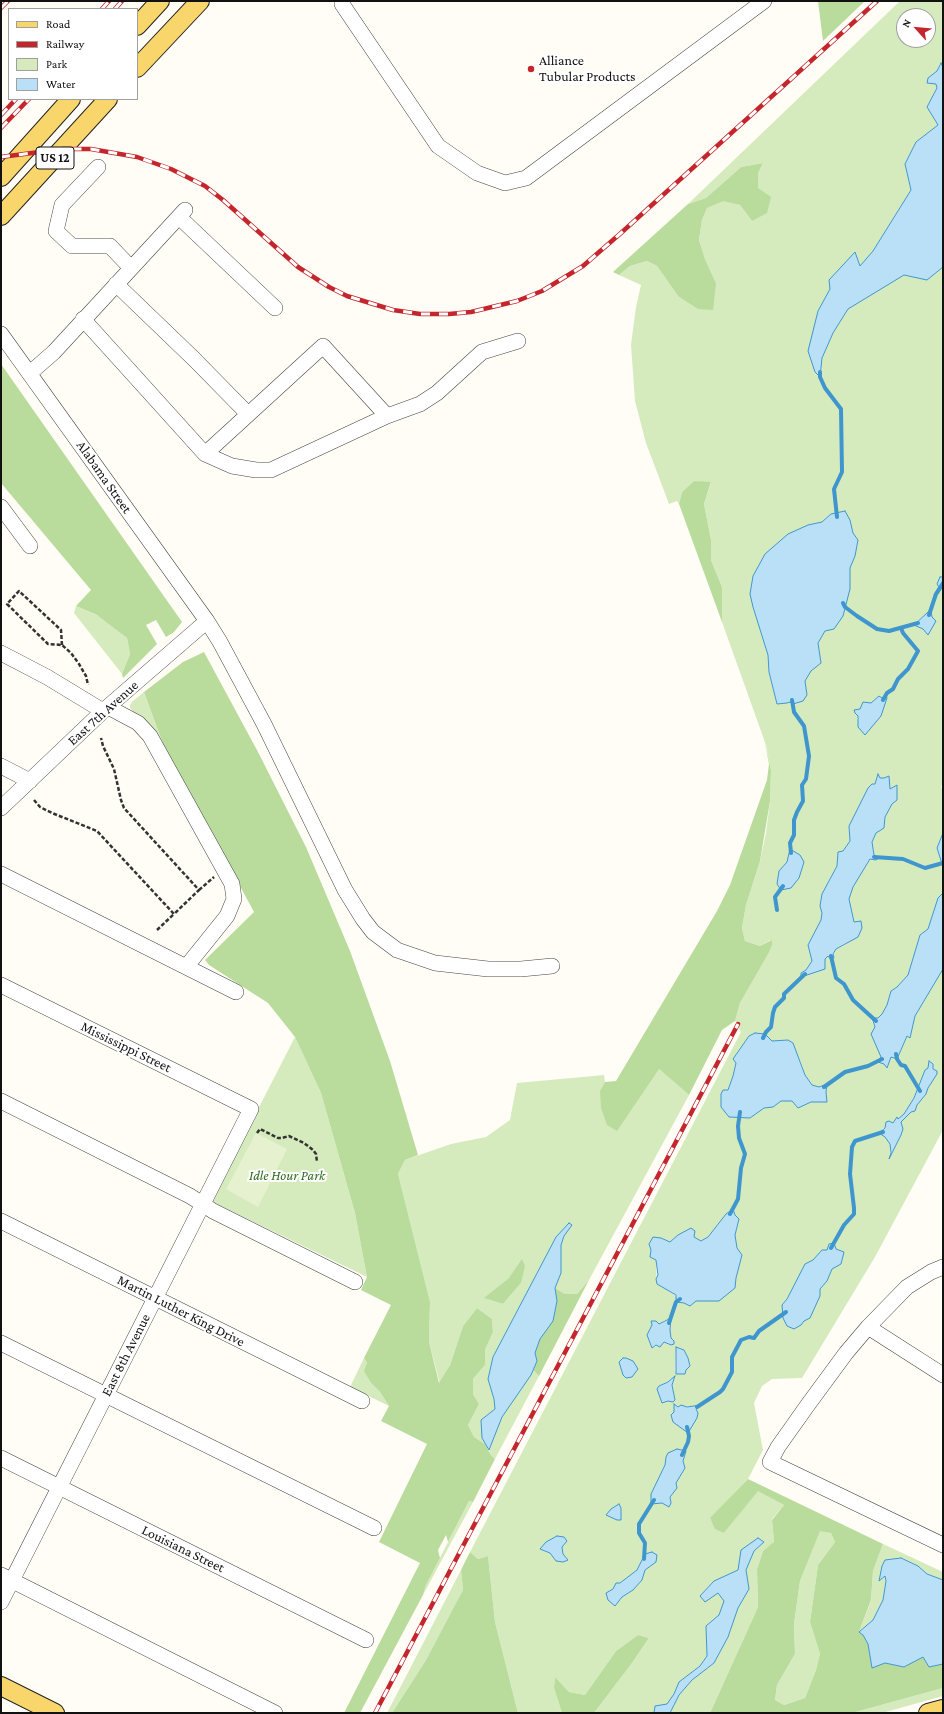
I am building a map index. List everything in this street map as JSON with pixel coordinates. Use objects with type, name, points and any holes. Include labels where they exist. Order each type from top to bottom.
[{"type":"main road","points":[[138,25],[160,1]]},
{"type":"main road","points":[[138,67],[200,1]]},
{"type":"main road","name":"US 12","points":[[1,176],[70,100]]},
{"type":"main road","name":"US 12","points":[[1,216],[107,100]]},
{"type":"main road","points":[[1,1686],[55,1713]]},
{"type":"main road","points":[[928,1713],[943,1708]]},
{"type":"street","points":[[342,1],[342,4],[438,146],[477,173],[505,183],[526,178],[764,1]]},
{"type":"street","points":[[98,167],[62,205],[56,231],[72,246],[110,246],[131,268]]},
{"type":"street","points":[[30,373],[54,352],[182,214],[275,308]]},
{"type":"street","points":[[116,284],[194,359],[248,414]]},
{"type":"street","points":[[83,319],[205,454],[232,466],[256,470],[271,470],[387,416],[420,404],[437,393],[482,352],[518,341]]},
{"type":"street","name":"Alabama Street","points":[[1,334],[207,621],[220,642],[264,724],[348,895],[373,932],[397,950],[435,963],[488,969],[521,969],[552,966]]},
{"type":"street","points":[[205,454],[323,346],[387,416]]},
{"type":"street","points":[[1,507],[30,546]]},
{"type":"street","name":"East 7th Avenue","points":[[1,808],[106,709],[207,621]]},
{"type":"street","points":[[1,653],[106,709],[138,723],[150,736],[232,884],[234,900],[227,916],[186,966]]},
{"type":"street","points":[[1,766],[30,780]]},
{"type":"street","points":[[1,874],[236,992]]},
{"type":"street","name":"Mississippi Street","points":[[1,985],[251,1109]]},
{"type":"street","points":[[1,1101],[190,1196],[213,1211],[356,1282]]},
{"type":"street","name":"East 8th Avenue","points":[[1,1602],[6,1578],[58,1487],[251,1109]]},
{"type":"street","name":"Martin Luther King Drive","points":[[1,1221],[362,1401]]},
{"type":"street","points":[[943,1267],[931,1272],[908,1288],[868,1327],[846,1353],[807,1406],[778,1447],[770,1462],[943,1545]]},
{"type":"street","points":[[868,1327],[943,1375]]},
{"type":"street","points":[[1,1343],[374,1528]]},
{"type":"street","name":"Louisiana Street","points":[[1,1458],[366,1640]]},
{"type":"street","points":[[6,1578],[275,1713]]},
{"type":"path","points":[[62,645],[61,630],[19,590],[7,604],[48,644],[62,645],[71,653],[79,664],[91,689]]},
{"type":"path","points":[[102,738],[103,746],[114,769],[124,808],[199,890]]},
{"type":"path","points":[[34,800],[40,807],[52,813],[97,831],[174,914]]},
{"type":"path","points":[[156,930],[216,875]]},
{"type":"path","points":[[257,1133],[260,1129],[278,1138],[289,1136],[296,1139],[313,1150],[316,1154],[317,1162]]},
{"type":"green space","points":[[818,1],[865,1],[823,41]]},
{"type":"green space","points":[[900,1],[943,1],[943,67],[940,63],[937,71],[928,78],[927,83],[936,83],[937,88],[927,107],[938,125],[916,142],[905,164],[911,190],[873,251],[860,266],[854,253],[830,289],[818,311],[815,372],[820,376],[822,358],[833,333],[848,309],[904,274],[927,280],[943,267],[943,576],[940,578],[939,587],[934,595],[938,594],[943,586],[943,782],[941,787],[943,789],[943,833],[937,848],[943,867],[943,893],[938,898],[928,929],[920,935],[908,975],[891,991],[887,1005],[882,1014],[878,1018],[871,1020],[875,1027],[877,1046],[887,1068],[891,1057],[897,1059],[907,1036],[910,1038],[915,1016],[943,969],[943,1130],[875,1257],[802,1378],[772,1379],[762,1386],[754,1403],[763,1450],[748,1479],[710,1519],[724,1533],[758,1490],[784,1505],[772,1519],[774,1543],[763,1551],[757,1569],[758,1607],[710,1713],[670,1713],[679,1695],[692,1680],[714,1663],[728,1637],[738,1608],[749,1589],[746,1570],[754,1551],[764,1542],[758,1538],[738,1570],[714,1581],[700,1596],[718,1592],[724,1601],[719,1615],[706,1626],[707,1656],[700,1666],[679,1682],[674,1694],[667,1704],[656,1706],[654,1713],[594,1713],[649,1638],[638,1635],[616,1651],[585,1695],[569,1692],[555,1677],[554,1688],[562,1713],[518,1713],[495,1622],[488,1556],[478,1559],[470,1552],[741,1032],[735,1021],[740,1003],[772,945],[771,940],[760,946],[745,941],[742,928],[746,905],[760,861],[766,833],[770,801],[771,770],[766,745],[722,622],[722,587],[711,560],[711,540],[704,504],[711,483],[694,481],[682,492],[679,504],[677,501],[669,504],[646,443],[635,401],[631,345],[636,307],[641,285],[619,275],[630,266],[647,261],[657,266],[678,296],[716,283],[705,259],[699,240],[702,220],[707,208],[723,200],[740,205],[752,221],[758,189],[758,173],[763,163],[741,167],[706,198],[688,204]],"holes":[[[831,514],[850,520],[853,533],[858,540],[855,556],[850,568],[850,589],[818,643],[821,663],[811,671],[805,681],[807,695],[777,704],[769,673],[768,655],[753,607],[808,525],[822,522]],[[928,612],[931,612],[933,624],[931,630],[923,629],[914,624]],[[879,696],[882,699],[887,698],[886,702],[857,720],[858,715]],[[878,775],[880,778],[889,776],[890,789],[897,785],[897,791],[885,817],[884,828],[876,833],[872,842],[874,855],[878,856],[871,858],[853,886],[849,899],[854,923],[845,945],[836,949],[831,961],[828,956],[825,959],[825,969],[801,977],[801,973],[806,970],[813,961],[808,945],[821,920],[822,913],[820,906],[829,880],[837,866],[838,852],[843,851],[850,841],[849,826],[875,784]],[[794,852],[800,855],[781,890],[777,884],[779,872],[787,862],[790,854]],[[755,1033],[765,1034],[772,1041],[788,1040],[801,1062],[805,1075],[812,1085],[819,1087],[827,1085],[827,1101],[811,1102],[798,1108],[792,1101],[781,1101],[773,1107],[764,1108],[750,1118],[723,1090],[728,1090],[733,1076],[736,1063],[734,1058],[749,1036]],[[929,1062],[937,1074],[926,1094],[917,1105],[915,1111],[911,1112],[901,1122],[901,1135],[890,1157],[890,1144],[882,1129],[893,1123],[897,1118],[898,1119],[904,1114],[914,1098],[925,1070],[928,1068]],[[733,1209],[735,1215],[739,1219],[735,1235],[737,1248],[742,1255],[735,1288],[702,1301],[696,1301],[690,1306],[666,1288],[657,1284],[656,1260],[650,1257],[651,1250],[649,1244],[652,1240],[661,1238],[670,1242],[678,1235],[694,1237],[701,1241],[708,1237],[726,1214]],[[822,1250],[827,1250],[841,1263],[832,1269],[827,1281],[820,1289],[782,1305]],[[665,1320],[671,1322],[671,1338],[669,1345],[664,1342],[652,1348],[647,1335],[652,1325],[659,1324]],[[676,1347],[684,1350],[688,1358],[690,1366],[686,1370],[675,1371]],[[675,1378],[672,1385],[675,1400],[673,1402],[668,1401],[662,1403],[659,1386]],[[674,1405],[678,1407],[695,1406],[671,1415],[674,1412]],[[686,1451],[683,1461],[685,1468],[670,1497],[671,1503],[669,1507],[651,1494],[665,1465],[666,1457]],[[562,1547],[563,1554],[568,1560],[556,1561],[550,1553],[540,1549]],[[645,1554],[656,1562],[645,1570],[642,1580],[633,1590],[622,1597],[615,1606],[607,1594],[637,1570]]]},
{"type":"green space","points":[[763,163],[758,173],[758,188],[771,197],[767,213],[752,221],[740,205],[723,201],[707,208],[702,220],[699,240],[705,259],[716,283],[713,310],[698,309],[678,296],[657,266],[647,261],[630,266],[619,275],[613,272],[688,204],[706,198],[741,167]]},
{"type":"green space","points":[[1,364],[182,622],[174,632],[166,637],[156,620],[146,625],[157,644],[123,678],[122,674],[130,654],[127,638],[97,615],[76,606],[91,590],[1,483]]},
{"type":"green space","points":[[694,481],[711,482],[704,504],[711,540],[711,560],[722,587],[722,622],[679,504],[682,492]]},
{"type":"green space","points":[[76,606],[101,617],[127,638],[130,654],[122,674],[74,613]]},
{"type":"green space","points":[[204,652],[258,752],[306,847],[350,951],[390,1061],[418,1155],[405,1160],[398,1174],[430,1302],[429,1342],[439,1383],[450,1365],[463,1326],[477,1308],[492,1319],[493,1332],[485,1350],[485,1365],[473,1379],[473,1394],[479,1404],[468,1425],[474,1437],[485,1444],[495,1459],[473,1502],[469,1501],[448,1542],[446,1535],[438,1550],[440,1558],[426,1585],[423,1595],[360,1713],[344,1713],[420,1563],[379,1542],[427,1444],[381,1421],[389,1406],[380,1392],[371,1383],[364,1371],[367,1363],[364,1358],[391,1305],[361,1290],[367,1277],[355,1213],[321,1093],[295,1037],[268,1003],[209,965],[205,960],[254,912],[163,744],[144,692],[183,662]]},
{"type":"green space","points":[[144,692],[163,744],[147,722],[136,715],[130,708],[133,701]]},
{"type":"green space","points":[[764,738],[771,770],[770,801],[760,861],[746,905],[742,928],[745,941],[760,946],[772,940],[772,945],[740,1003],[735,1021],[722,1030],[689,1095],[659,1069],[617,1131],[607,1125],[601,1108],[600,1091],[605,1082],[616,1081],[717,911],[730,885],[767,780],[769,764]]},
{"type":"green space","name":"Idle Hour Park","points":[[295,1037],[321,1093],[355,1213],[367,1277],[211,1201]]},
{"type":"green space","points":[[659,1069],[689,1095],[589,1280],[577,1294],[565,1294],[555,1288],[561,1273],[561,1245],[564,1236],[572,1225],[556,1237],[493,1357],[488,1379],[496,1409],[487,1415],[482,1438],[485,1444],[474,1437],[468,1425],[479,1404],[473,1394],[473,1379],[485,1365],[485,1350],[493,1332],[492,1319],[477,1308],[463,1326],[450,1365],[440,1384],[429,1342],[430,1302],[398,1174],[405,1160],[451,1144],[486,1137],[510,1120],[517,1083],[604,1075],[605,1082],[600,1092]],"holes":[[[509,1278],[521,1283],[503,1304],[485,1298]]]},
{"type":"green space","points":[[256,1133],[287,1149],[258,1207],[226,1189]]},
{"type":"green space","points":[[522,1259],[525,1266],[521,1283],[503,1304],[484,1298],[509,1278]]},
{"type":"green space","points":[[589,1280],[539,1376],[533,1370],[537,1361],[535,1353],[540,1339],[553,1321],[557,1301],[555,1288],[565,1294],[577,1294]]},
{"type":"green space","points":[[364,1358],[367,1363],[371,1383],[380,1392],[389,1406],[350,1387]]},
{"type":"green space","points":[[533,1370],[539,1376],[495,1459],[489,1450],[494,1435],[502,1417]]},
{"type":"green space","points":[[748,1479],[883,1544],[873,1571],[871,1600],[859,1632],[863,1635],[868,1644],[872,1667],[885,1663],[904,1667],[923,1657],[929,1667],[943,1664],[943,1688],[852,1713],[710,1713],[758,1607],[757,1569],[763,1551],[774,1542],[772,1520],[784,1505],[758,1491],[724,1533],[715,1529],[710,1518]],"holes":[[[820,1531],[831,1533],[835,1542],[818,1565],[810,1622],[820,1654],[816,1670],[805,1698],[784,1705],[775,1700],[777,1685],[795,1654],[794,1624],[800,1581]]]},
{"type":"green space","points":[[469,1501],[473,1502],[423,1595],[426,1585]]},
{"type":"green space","points":[[820,1530],[831,1533],[835,1542],[818,1565],[810,1622],[820,1654],[816,1670],[805,1698],[784,1705],[775,1700],[777,1685],[795,1654],[794,1624],[800,1581]]},
{"type":"green space","points":[[883,1544],[943,1572],[943,1580],[927,1574],[918,1566],[902,1558],[880,1580],[885,1576],[886,1580],[883,1600],[873,1620],[859,1632],[871,1601],[873,1571]]},
{"type":"green space","points":[[470,1552],[478,1559],[488,1556],[495,1622],[518,1713],[392,1713],[426,1660],[463,1590],[461,1570]]},
{"type":"green space","points":[[461,1570],[463,1590],[457,1602],[426,1660],[392,1713],[387,1713]]},
{"type":"green space","points":[[638,1635],[649,1638],[594,1713],[562,1713],[554,1688],[555,1677],[569,1692],[585,1695],[616,1651]]},
{"type":"green space","points":[[943,1688],[943,1696],[882,1713],[852,1713]]},
{"type":"water","points":[[941,63],[943,67],[943,267],[927,280],[904,275],[848,309],[833,333],[822,358],[820,377],[815,372],[808,351],[818,311],[830,289],[829,280],[855,252],[860,266],[873,251],[911,190],[905,164],[916,142],[938,125],[927,107],[937,88],[936,84],[927,83],[928,78],[937,71]]},
{"type":"water","points":[[845,511],[850,520],[853,533],[858,540],[855,556],[850,568],[850,589],[843,616],[834,629],[825,631],[818,643],[821,663],[811,671],[805,681],[807,695],[803,701],[793,704],[790,702],[777,704],[769,672],[768,655],[750,594],[753,576],[765,554],[788,534],[808,525],[822,522],[831,514]]},
{"type":"water","points":[[940,577],[943,577],[943,586],[938,594],[934,595],[939,587],[937,584]]},
{"type":"water","points":[[931,611],[932,617],[936,621],[928,635],[923,629],[914,625]]},
{"type":"water","points":[[885,695],[887,698],[881,716],[865,735],[858,727],[858,716],[854,710],[860,709],[863,702],[871,703],[879,696],[882,698]]},
{"type":"water","points":[[878,774],[880,778],[889,776],[890,789],[897,785],[897,800],[892,804],[885,817],[884,828],[876,833],[872,842],[874,855],[879,858],[876,860],[870,859],[853,887],[849,899],[854,922],[861,921],[862,928],[858,937],[836,949],[833,954],[834,957],[832,961],[828,956],[825,959],[825,969],[801,977],[801,973],[806,970],[812,961],[808,945],[821,920],[822,913],[820,906],[822,894],[837,866],[838,852],[843,851],[850,841],[849,826],[868,788],[872,784],[875,784]]},
{"type":"water","points":[[943,833],[943,867],[937,848]]},
{"type":"water","points":[[790,849],[800,855],[804,862],[799,878],[791,888],[781,890],[777,884],[779,871],[787,862]]},
{"type":"water","points":[[943,893],[943,969],[915,1016],[910,1038],[907,1036],[897,1059],[891,1057],[887,1068],[884,1064],[878,1062],[881,1057],[871,1034],[875,1027],[872,1018],[878,1018],[882,1014],[887,1005],[891,991],[908,975],[920,935],[928,929],[938,898]]},
{"type":"water","points":[[755,1033],[765,1034],[772,1041],[788,1040],[793,1043],[805,1075],[812,1085],[819,1087],[827,1084],[827,1102],[811,1102],[798,1108],[792,1101],[781,1101],[773,1107],[764,1108],[750,1118],[729,1117],[721,1107],[721,1094],[723,1090],[728,1090],[733,1076],[736,1063],[733,1059],[749,1036]]},
{"type":"water","points":[[929,1061],[933,1064],[933,1069],[937,1071],[937,1074],[926,1094],[917,1105],[915,1111],[911,1112],[901,1122],[903,1129],[889,1159],[891,1153],[890,1144],[885,1137],[879,1133],[885,1128],[886,1122],[889,1121],[893,1123],[897,1117],[898,1119],[904,1114],[914,1098],[925,1070],[928,1068]]},
{"type":"water","points":[[733,1209],[735,1215],[739,1219],[735,1235],[737,1248],[742,1255],[735,1288],[719,1301],[696,1301],[690,1306],[684,1303],[676,1302],[676,1295],[657,1284],[656,1279],[658,1275],[656,1260],[650,1257],[651,1250],[649,1244],[653,1237],[661,1238],[670,1242],[678,1235],[691,1228],[695,1231],[694,1237],[701,1241],[708,1237],[726,1214]]},
{"type":"water","points":[[569,1223],[572,1225],[564,1236],[561,1245],[561,1273],[555,1288],[557,1301],[553,1321],[540,1339],[535,1353],[537,1361],[531,1375],[502,1417],[489,1450],[482,1438],[481,1420],[495,1409],[494,1399],[488,1379],[493,1357],[556,1237]]},
{"type":"water","points":[[834,1243],[836,1249],[844,1252],[841,1264],[832,1269],[827,1281],[820,1289],[820,1296],[810,1318],[794,1329],[787,1326],[783,1318],[782,1305],[787,1299],[805,1264],[813,1260],[822,1250],[827,1250],[829,1244]]},
{"type":"water","points":[[671,1318],[670,1330],[671,1338],[674,1341],[674,1344],[671,1345],[664,1342],[660,1347],[656,1345],[652,1348],[647,1335],[652,1325],[651,1321],[656,1321],[659,1324]]},
{"type":"water","points":[[676,1347],[684,1350],[688,1358],[690,1366],[686,1370],[685,1374],[676,1374]]},
{"type":"water","points":[[623,1358],[633,1361],[638,1369],[632,1377],[626,1378],[623,1375],[619,1362]]},
{"type":"water","points":[[675,1376],[672,1385],[675,1400],[673,1402],[668,1401],[662,1403],[657,1389],[659,1386],[668,1382]]},
{"type":"water","points":[[674,1404],[678,1407],[681,1405],[687,1407],[701,1405],[696,1409],[698,1413],[697,1418],[688,1433],[673,1422],[671,1415],[674,1412]]},
{"type":"water","points":[[677,1449],[686,1451],[683,1461],[685,1468],[676,1483],[677,1488],[670,1497],[671,1503],[669,1507],[662,1503],[651,1504],[651,1494],[665,1465],[666,1457],[668,1453]]},
{"type":"water","points":[[619,1504],[621,1508],[621,1520],[617,1520],[606,1515],[611,1509]]},
{"type":"water","points":[[557,1536],[564,1537],[567,1541],[562,1547],[563,1554],[568,1560],[563,1562],[556,1561],[550,1553],[540,1549],[546,1542]]},
{"type":"water","points":[[758,1538],[764,1542],[754,1551],[746,1570],[749,1589],[738,1608],[728,1637],[714,1663],[692,1680],[679,1695],[670,1713],[654,1713],[655,1706],[667,1704],[674,1694],[679,1682],[700,1666],[707,1656],[706,1626],[719,1615],[724,1601],[718,1593],[705,1602],[700,1596],[714,1581],[738,1570],[741,1550]]},
{"type":"water","points":[[652,1552],[657,1555],[656,1562],[645,1570],[642,1580],[633,1590],[622,1597],[615,1606],[608,1600],[606,1593],[613,1589],[616,1583],[620,1583],[637,1570],[645,1554]]},
{"type":"water","points":[[901,1558],[918,1566],[927,1574],[943,1580],[943,1664],[929,1667],[923,1657],[904,1667],[885,1663],[872,1668],[868,1644],[863,1635],[859,1632],[873,1620],[883,1600],[886,1581],[885,1576],[879,1581],[882,1566],[885,1560]]},
{"type":"waterway","points":[[820,372],[820,377],[825,388],[841,409],[842,472],[834,489],[837,517]]},
{"type":"waterway","points":[[929,615],[936,594],[943,583]]},
{"type":"waterway","points":[[843,603],[845,607],[877,629],[889,631],[918,623]]},
{"type":"waterway","points":[[883,700],[887,693],[893,689],[898,679],[908,669],[918,651],[903,633],[901,628]]},
{"type":"waterway","points":[[791,853],[790,843],[794,835],[794,820],[803,801],[802,785],[806,779],[809,756],[804,726],[794,712],[792,700]]},
{"type":"waterway","points":[[874,857],[903,859],[925,868],[943,863]]},
{"type":"waterway","points":[[777,910],[775,897],[783,886]]},
{"type":"waterway","points":[[831,956],[836,978],[844,984],[853,1000],[876,1021]]},
{"type":"waterway","points":[[763,1038],[771,1027],[775,1007],[784,998],[784,994],[805,974]]},
{"type":"waterway","points":[[896,1054],[897,1059],[901,1065],[905,1066],[920,1091]]},
{"type":"waterway","points":[[824,1087],[845,1072],[868,1066],[882,1059]]},
{"type":"waterway","points":[[730,1214],[738,1199],[741,1168],[745,1154],[739,1138],[738,1126],[740,1112]]},
{"type":"waterway","points":[[831,1248],[844,1225],[854,1214],[850,1174],[852,1147],[855,1141],[883,1132]]},
{"type":"waterway","points":[[669,1323],[676,1302],[680,1299]]},
{"type":"waterway","points":[[697,1407],[723,1389],[732,1372],[732,1357],[741,1340],[749,1337],[754,1338],[759,1331],[786,1312]]},
{"type":"waterway","points":[[682,1455],[688,1442],[689,1436],[687,1427]]},
{"type":"waterway","points":[[644,1559],[645,1543],[639,1533],[639,1524],[654,1500]]},
{"type":"railway","points":[[1,8],[8,1]]},
{"type":"railway","points":[[103,8],[109,1]]},
{"type":"railway","points":[[116,8],[122,1]]},
{"type":"railway","points":[[1,157],[63,149],[91,149],[137,157],[171,169],[205,186],[223,200],[298,267],[329,287],[347,296],[393,310],[420,314],[471,312],[517,301],[542,291],[583,266],[877,1]]},
{"type":"railway","points":[[1,115],[15,100]]},
{"type":"railway","points":[[1,128],[28,100]]},
{"type":"railway","points":[[375,1713],[738,1024]]},
{"type":"place","name":"Alliance Tubular Products","points":[[531,69]]}]
